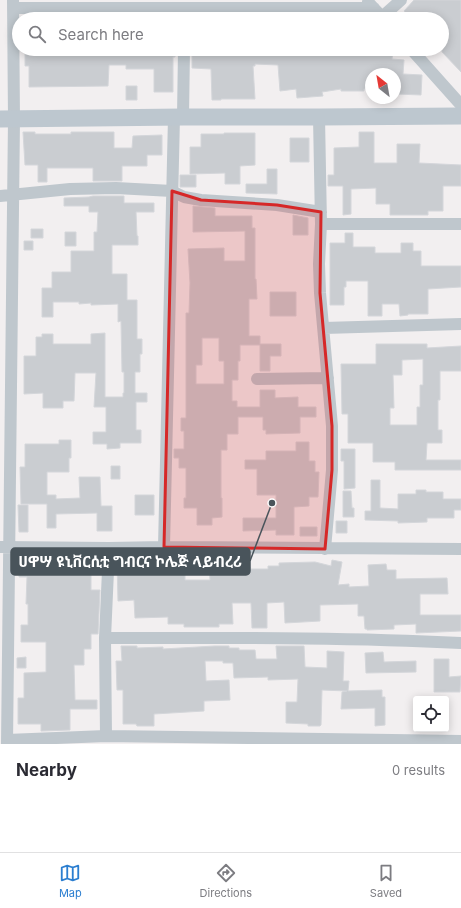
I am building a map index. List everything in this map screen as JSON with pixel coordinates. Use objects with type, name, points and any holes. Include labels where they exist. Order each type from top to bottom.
[{"type":"main road","points":[[7,119],[461,116]]},
{"type":"street","points":[[313,12],[376,11],[401,0]]},
{"type":"street","points":[[13,4],[114,4],[172,12]]},
{"type":"street","points":[[12,23],[7,119],[13,195],[5,547],[7,742],[106,736],[461,741]]},
{"type":"street","points":[[164,546],[172,191],[183,56]]},
{"type":"street","points":[[417,56],[461,105]]},
{"type":"street","points":[[319,117],[322,224],[319,264],[320,293],[332,426],[332,470],[325,549]]},
{"type":"street","points":[[0,196],[70,189],[116,188],[172,191],[184,197],[201,200],[277,204],[321,212]]},
{"type":"street","points":[[322,224],[461,224]]},
{"type":"street","points":[[324,328],[461,324]]},
{"type":"street","points":[[257,379],[328,378]]},
{"type":"street","points":[[5,547],[109,548],[164,546],[461,550]]},
{"type":"street","points":[[106,736],[105,638],[109,548]]},
{"type":"street","points":[[105,638],[403,640],[461,644]]},
{"type":"highlighted area","points":[[172,191],[201,200],[277,205],[321,212],[320,293],[332,426],[332,470],[325,549],[164,547]]},
{"type":"building","points":[[414,0],[461,0],[461,72],[446,56],[449,56],[449,12],[404,11]]},
{"type":"building","points":[[25,56],[175,56],[173,57],[173,92],[154,92],[154,69],[126,69],[126,65],[109,65],[108,86],[29,87],[29,66],[25,66]]},
{"type":"building","points":[[192,56],[392,56],[392,59],[404,60],[403,74],[422,75],[421,95],[401,94],[401,68],[365,68],[364,91],[341,91],[341,89],[322,92],[323,96],[297,98],[296,89],[280,91],[278,65],[255,64],[255,66],[253,66],[255,99],[212,100],[211,69],[192,68]]},
{"type":"building","points":[[126,86],[137,86],[137,100],[126,100]]},
{"type":"building","points":[[23,132],[35,132],[35,134],[71,134],[71,132],[114,132],[114,148],[132,148],[133,136],[162,135],[162,155],[147,155],[147,166],[122,166],[122,181],[93,181],[93,168],[47,168],[47,182],[38,182],[38,165],[25,165]]},
{"type":"building","points":[[359,132],[374,132],[374,163],[397,163],[397,144],[420,144],[419,163],[461,165],[461,186],[443,186],[443,211],[428,211],[428,215],[390,215],[390,204],[376,204],[376,188],[351,189],[351,214],[343,215],[343,186],[328,186],[328,175],[334,175],[334,148],[359,147]]},
{"type":"building","points":[[255,133],[255,165],[240,166],[240,184],[225,184],[225,173],[190,174],[190,147],[201,147],[201,134]]},
{"type":"building","points":[[290,138],[309,138],[309,162],[290,162]]},
{"type":"building","points":[[267,169],[277,169],[277,194],[246,193],[246,184],[267,184]]},
{"type":"building","points":[[180,175],[196,175],[196,187],[180,187]]},
{"type":"building","points":[[124,196],[124,203],[154,203],[154,212],[136,212],[138,245],[112,245],[112,274],[127,274],[127,300],[137,300],[137,339],[142,339],[142,354],[140,354],[140,372],[135,372],[135,393],[147,393],[147,402],[136,402],[136,430],[141,430],[141,443],[120,443],[120,448],[107,449],[107,444],[93,444],[93,432],[106,432],[106,407],[94,407],[96,373],[75,373],[74,401],[63,401],[63,408],[43,408],[43,393],[24,394],[24,356],[36,356],[36,337],[42,337],[42,334],[53,334],[53,344],[91,344],[91,334],[105,333],[105,397],[123,397],[124,372],[122,372],[121,321],[118,322],[118,304],[91,305],[91,303],[79,304],[79,302],[53,302],[53,317],[42,317],[42,288],[52,288],[52,272],[71,272],[71,251],[94,251],[94,232],[97,232],[98,212],[89,212],[89,206],[64,206],[64,198]]},
{"type":"building","points":[[193,206],[215,208],[215,216],[252,216],[252,228],[255,228],[255,279],[257,299],[249,299],[249,336],[260,336],[260,344],[281,344],[281,356],[270,356],[270,371],[260,371],[260,345],[240,345],[238,380],[232,380],[232,401],[237,401],[237,407],[260,407],[260,390],[275,390],[275,398],[298,397],[298,407],[316,407],[316,417],[300,417],[300,433],[266,434],[266,430],[263,430],[263,417],[238,417],[238,434],[227,434],[227,450],[221,450],[222,517],[212,518],[212,525],[197,525],[197,508],[184,508],[184,498],[186,498],[186,468],[179,468],[179,458],[174,458],[174,449],[184,449],[184,431],[181,431],[181,418],[186,418],[186,313],[189,313],[190,283],[188,249],[224,248],[224,261],[245,261],[245,231],[193,232]],"holes":[[[202,338],[219,338],[219,361],[224,361],[224,384],[196,384],[196,365],[202,365]]]},
{"type":"building","points":[[293,215],[308,218],[308,235],[293,235]]},
{"type":"building","points":[[31,229],[43,229],[43,238],[31,238]]},
{"type":"building","points":[[65,232],[76,232],[76,246],[65,246]]},
{"type":"building","points":[[345,233],[353,233],[353,247],[375,247],[375,253],[401,253],[401,243],[413,243],[413,251],[421,251],[421,266],[461,266],[461,287],[428,289],[428,314],[408,314],[400,316],[399,304],[382,304],[382,316],[368,316],[368,281],[346,281],[346,287],[344,287],[344,305],[330,305],[330,243],[345,243]]},
{"type":"building","points":[[24,241],[33,241],[33,250],[24,250]]},
{"type":"building","points":[[270,292],[296,292],[296,316],[270,316]]},
{"type":"building","points":[[376,344],[427,344],[427,348],[461,346],[461,371],[440,371],[438,430],[442,430],[442,443],[427,443],[426,460],[461,460],[461,470],[395,470],[395,462],[373,462],[373,443],[348,443],[348,414],[342,414],[341,364],[376,364]],"holes":[[[423,359],[423,385],[420,385],[420,407],[417,407],[417,425],[390,425],[390,408],[394,408],[393,375],[402,375],[402,360]]]},
{"type":"building","points":[[59,440],[71,440],[69,472],[47,472],[47,495],[56,495],[56,499],[80,498],[79,477],[100,477],[101,506],[112,506],[112,531],[97,531],[97,513],[56,514],[56,528],[47,528],[47,504],[21,504],[20,467],[25,467],[25,444],[59,444]]},
{"type":"building","points":[[296,442],[309,442],[309,461],[315,461],[315,472],[319,472],[318,497],[309,497],[309,506],[294,507],[294,535],[276,535],[276,530],[243,531],[243,518],[276,518],[276,495],[257,495],[257,469],[245,469],[245,460],[266,460],[266,451],[296,451]]},
{"type":"building","points":[[341,449],[355,449],[355,488],[344,489],[344,461],[341,461]]},
{"type":"building","points":[[111,466],[120,466],[120,479],[111,479]]},
{"type":"building","points":[[371,480],[380,480],[380,508],[398,509],[398,494],[416,494],[416,490],[426,490],[426,492],[443,492],[443,499],[461,499],[461,510],[454,510],[454,518],[427,518],[427,522],[398,523],[398,521],[365,520],[365,511],[371,511]]},
{"type":"building","points":[[343,491],[351,491],[354,517],[343,517]]},
{"type":"building","points":[[135,495],[154,495],[154,515],[135,515]]},
{"type":"building","points":[[18,505],[28,505],[28,532],[19,532]]},
{"type":"building","points":[[336,521],[347,521],[347,533],[336,533]]},
{"type":"building","points":[[300,527],[317,527],[317,536],[300,536]]},
{"type":"building","points":[[76,558],[91,558],[91,590],[100,590],[98,634],[91,634],[91,649],[84,649],[84,665],[74,665],[75,700],[97,700],[97,709],[70,709],[70,730],[41,731],[41,724],[18,724],[18,698],[24,698],[24,673],[46,672],[46,642],[21,642],[21,625],[28,625],[28,604],[26,604],[27,577],[19,577],[19,559],[76,560]]},
{"type":"building","points":[[235,560],[235,567],[250,567],[250,569],[268,569],[268,566],[279,566],[279,563],[315,562],[331,566],[332,560],[342,562],[338,585],[349,584],[349,587],[369,586],[368,565],[386,564],[387,570],[396,570],[396,579],[447,578],[448,594],[420,594],[420,615],[461,615],[461,631],[416,633],[416,624],[394,625],[394,629],[367,630],[365,629],[364,616],[358,616],[358,604],[320,605],[320,621],[285,623],[284,602],[267,603],[267,628],[252,628],[251,603],[232,603],[233,624],[219,624],[219,627],[184,627],[184,624],[168,624],[168,617],[135,618],[134,600],[118,601],[117,562],[132,562],[132,564],[185,561],[185,580],[210,580],[209,561]]},
{"type":"building","points":[[121,646],[137,646],[137,648],[163,647],[163,649],[229,646],[229,648],[239,648],[239,650],[255,650],[256,659],[277,659],[276,646],[304,646],[305,667],[327,668],[327,651],[344,652],[343,681],[349,681],[348,691],[382,690],[382,697],[385,697],[385,725],[375,726],[375,708],[341,709],[342,692],[347,691],[322,690],[320,726],[286,723],[286,702],[297,702],[298,679],[268,680],[268,677],[234,678],[233,663],[223,663],[223,661],[205,661],[206,681],[229,680],[230,700],[204,701],[204,711],[154,714],[154,726],[123,724],[123,690],[117,690],[116,661],[122,661]]},
{"type":"building","points":[[383,652],[384,662],[416,661],[416,672],[366,673],[365,653]]},
{"type":"building","points":[[26,657],[26,668],[17,668],[17,658]]},
{"type":"building","points":[[434,659],[449,659],[449,677],[461,676],[460,692],[434,692]]},
{"type":"place","name":"ሀዋሣ ዩኒቨርሲቲ ግብርና ኮሌጅ ላይብረሪ","points":[[272,503]]}]
